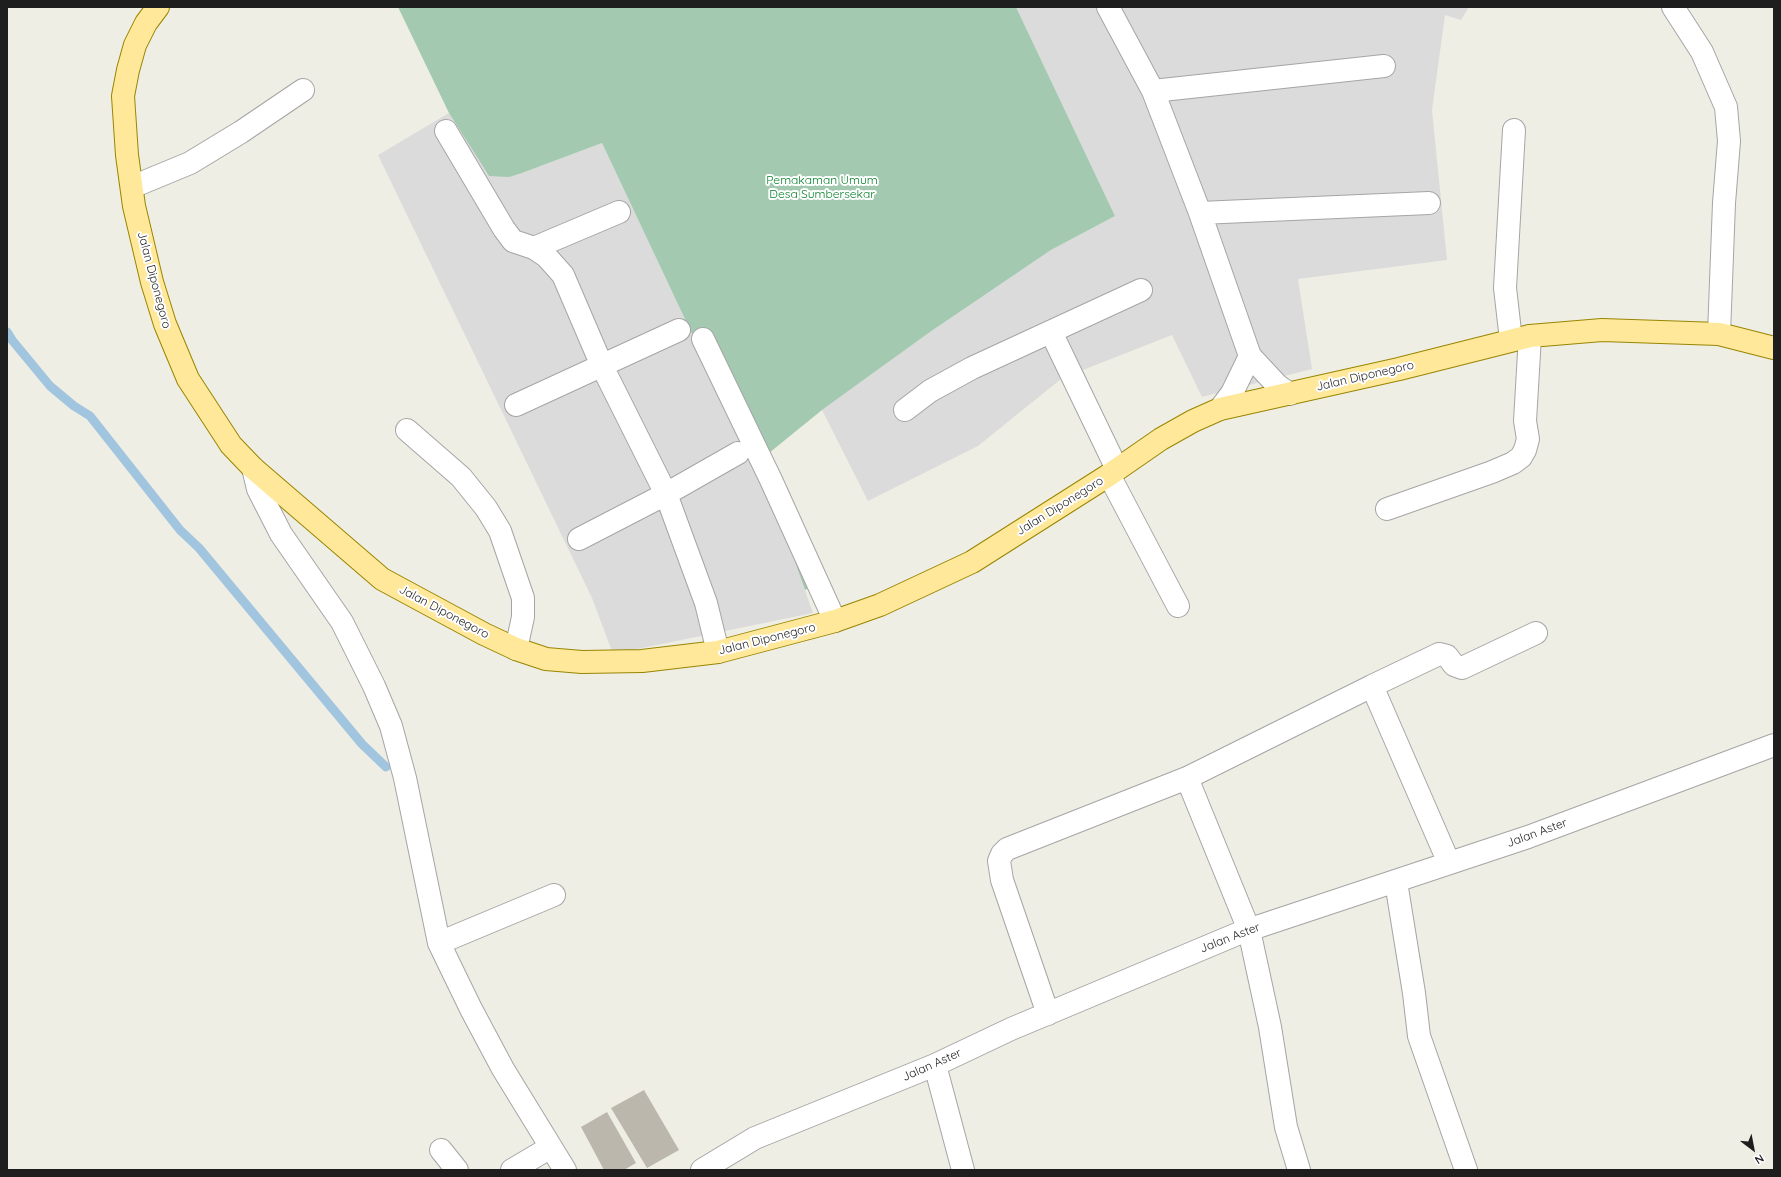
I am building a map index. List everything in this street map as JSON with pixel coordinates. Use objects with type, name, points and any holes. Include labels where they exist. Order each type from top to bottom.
[{"type":"main road","name":"Jalan Diponegoro","points":[[158,7],[146,23],[135,45],[128,70],[123,96],[127,155],[134,206],[152,282],[165,324],[188,380],[205,408],[231,445],[253,468],[382,579],[484,634],[516,649],[546,659],[582,662],[642,661],[718,652],[835,622],[880,605],[972,562],[1113,472],[1161,439],[1193,421],[1220,409],[1399,369],[1521,338],[1602,330],[1719,334],[1774,348]]},
{"type":"street","points":[[1108,7],[1154,91],[1200,213],[1250,356],[1277,386],[1290,394]]},
{"type":"street","points":[[1673,7],[1702,52],[1726,107],[1729,141],[1724,203],[1719,334]]},
{"type":"street","points":[[1154,91],[1384,66]]},
{"type":"street","points":[[132,187],[190,163],[241,132],[303,90]]},
{"type":"street","points":[[1387,509],[1492,472],[1513,463],[1521,457],[1525,450],[1528,439],[1525,421],[1521,338],[1505,288],[1514,130]]},
{"type":"street","points":[[446,131],[504,229],[513,241],[534,248],[546,256],[563,275],[602,366],[666,494],[706,603],[718,652]]},
{"type":"street","points":[[1200,213],[1429,203]]},
{"type":"street","points":[[534,248],[619,212]]},
{"type":"street","points":[[905,410],[930,391],[954,378],[1141,290]]},
{"type":"street","points":[[516,405],[679,330]]},
{"type":"street","points":[[1051,332],[1113,472],[1178,606]]},
{"type":"street","points":[[703,339],[835,622]]},
{"type":"street","points":[[1220,409],[1232,393],[1250,356]]},
{"type":"street","points":[[407,430],[461,477],[486,508],[500,531],[523,598],[523,617],[516,649]]},
{"type":"street","points":[[579,539],[666,494],[738,453]]},
{"type":"street","points":[[253,468],[258,489],[281,534],[342,622],[374,686],[391,726],[405,778],[438,943],[489,1042],[565,1170]]},
{"type":"street","points":[[1048,1014],[1002,880],[999,861],[1002,854],[1007,849],[1187,778],[1439,654],[1446,656],[1454,665],[1462,668],[1536,633]]},
{"type":"street","points":[[1372,686],[1449,863]]},
{"type":"street","name":"Jalan Aster","points":[[702,1170],[755,1138],[935,1065],[1048,1014],[1249,930],[1528,837],[1774,745]]},
{"type":"street","points":[[1187,778],[1249,930],[1270,1027],[1286,1127],[1299,1170]]},
{"type":"street","points":[[1396,882],[1414,994],[1419,1036],[1466,1170]]},
{"type":"street","points":[[438,943],[554,895]]},
{"type":"street","points":[[935,1065],[963,1170]]},
{"type":"street","points":[[512,1170],[551,1147]]},
{"type":"street","points":[[441,1150],[457,1170]]},
{"type":"shaded area","points":[[1016,7],[1469,7],[1461,20],[1445,15],[1432,110],[1447,260],[1298,279],[1312,369],[1202,397],[1172,335],[1083,370],[1114,443],[1096,451],[1061,379],[978,446],[868,501],[822,410],[930,332],[1051,250],[1115,216]]},
{"type":"shaded area","points":[[449,113],[489,176],[522,173],[602,143],[781,523],[813,613],[613,654],[592,598],[378,155]]},
{"type":"green space","name":"Pemakaman Umum Desa Sumbersekar","points":[[398,7],[1016,7],[1115,216],[1051,250],[930,332],[822,410],[769,453],[828,581],[805,590],[781,523],[602,143],[509,177],[489,176],[449,113]]},
{"type":"building","points":[[644,1090],[679,1150],[647,1168],[611,1108]]},
{"type":"building","points":[[607,1112],[636,1163],[624,1170],[604,1170],[581,1127]]},
{"type":"waterway","points":[[7,332],[50,386],[74,406],[90,416],[180,530],[199,548],[362,744],[386,767]]}]
